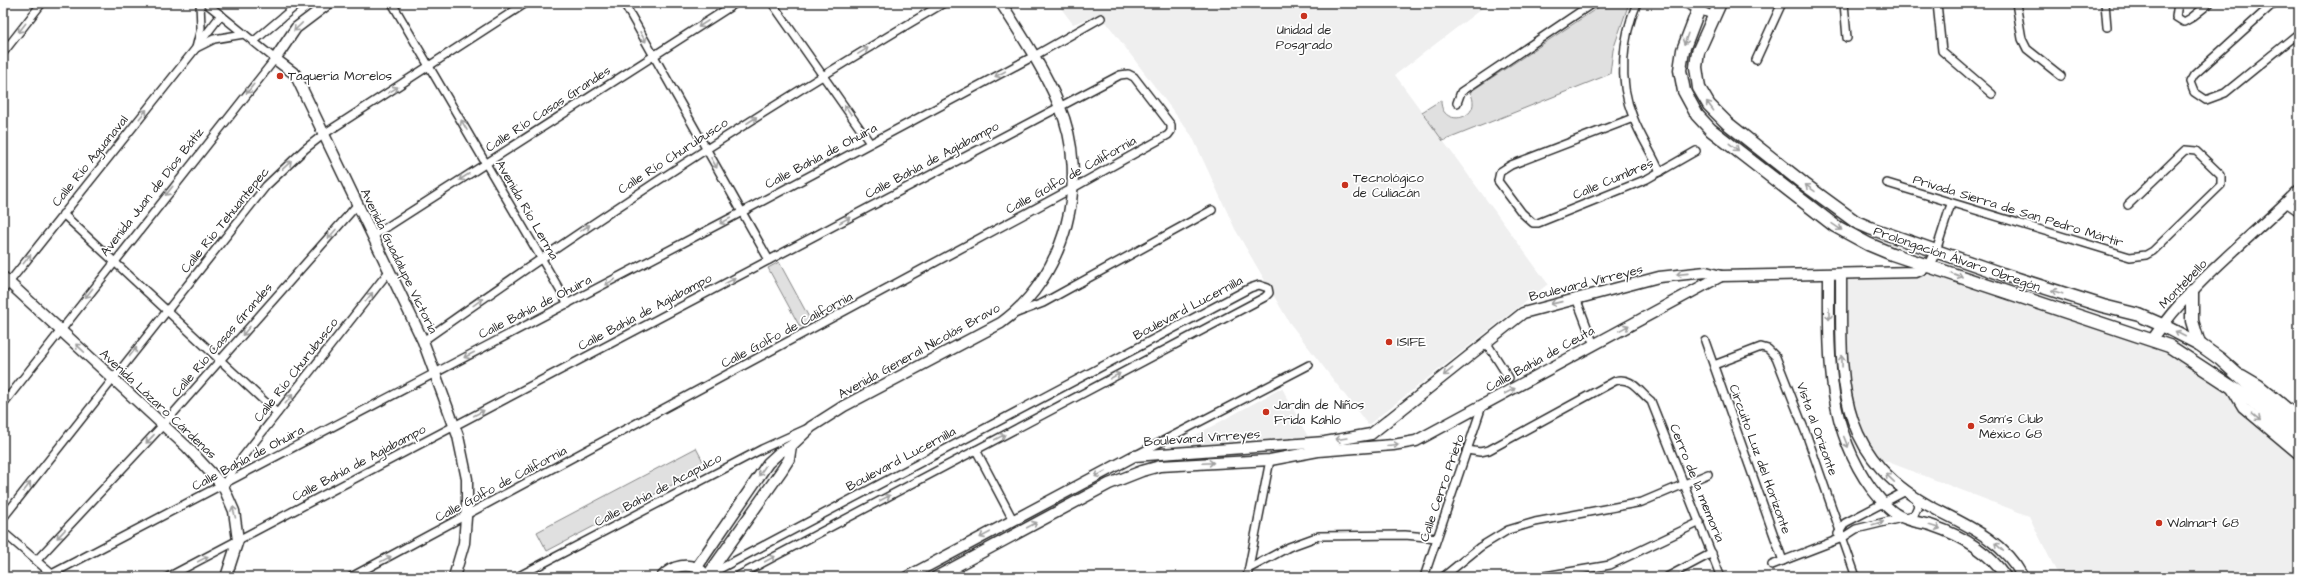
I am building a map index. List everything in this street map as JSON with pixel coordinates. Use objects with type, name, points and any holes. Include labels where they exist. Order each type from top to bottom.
[{"type":"main road","name":"Prolongación Álvaro Obregón","points":[[1720,3],[1698,52],[1696,74],[1699,88],[1715,112],[1804,184],[1856,222],[1892,237],[2103,306],[2139,315],[2162,325],[2200,344],[2235,371],[2299,430]]},
{"type":"main road","name":"Prolongación Álvaro Obregón","points":[[1699,6],[1683,50],[1680,70],[1684,91],[1696,115],[1711,130],[1835,226],[1868,244],[1929,266],[2170,346],[2250,400],[2299,442]]},
{"type":"main road","points":[[2192,291],[2192,321],[2200,344]]},
{"type":"street","points":[[3,54],[42,3]]},
{"type":"street","name":"Calle Río Aguanaval","points":[[196,48],[201,28],[200,3]]},
{"type":"street","name":"Avenida Guadalupe Victoria","points":[[206,3],[295,74],[423,341],[436,372],[454,426],[466,474],[466,517],[464,543],[454,577]]},
{"type":"street","points":[[254,42],[299,3]]},
{"type":"street","name":"Avenida Juan de Dios Bátiz","points":[[3,404],[114,261],[275,59],[296,28],[329,3]]},
{"type":"street","name":"Avenida Río Lerma","points":[[392,3],[568,304]]},
{"type":"street","name":"Calle Río Tehuantepec","points":[[3,518],[112,378],[266,186],[289,163],[324,134],[430,67],[526,3]]},
{"type":"street","points":[[624,3],[769,260]]},
{"type":"street","name":"Calle Río Casas Grandes","points":[[373,236],[736,3]]},
{"type":"street","points":[[772,3],[870,143]]},
{"type":"street","name":"Calle Río Churubusco","points":[[423,341],[540,257],[706,149],[823,74],[944,3]]},
{"type":"street","name":"Avenida General Nicolás Bravo","points":[[697,567],[768,463],[780,452],[791,446],[811,427],[844,406],[987,331],[1012,315],[1034,292],[1051,266],[1065,233],[1073,188],[1069,138],[1060,106],[1034,56],[1001,3]]},
{"type":"street","points":[[1457,103],[1460,92],[1593,3]]},
{"type":"street","points":[[1637,3],[1626,36],[1623,64],[1627,99],[1633,118],[1660,172]]},
{"type":"street","points":[[1683,3],[1699,6],[1714,16]]},
{"type":"street","points":[[1756,60],[1782,3]]},
{"type":"street","points":[[1844,3],[1847,38]]},
{"type":"street","points":[[1937,3],[1942,51],[1992,94]]},
{"type":"street","points":[[2016,3],[2022,39],[2027,49],[2061,76]]},
{"type":"street","points":[[2105,3],[2107,27]]},
{"type":"street","points":[[2178,3],[2176,17],[2184,22],[2210,3]]},
{"type":"street","points":[[2274,3],[2194,76],[2190,82],[2194,92],[2206,100],[2225,93],[2299,33]]},
{"type":"street","name":"Calle Río Aguanaval","points":[[5,283],[63,214],[221,15]]},
{"type":"street","name":"Calle Bahía de Ohuira","points":[[51,576],[742,212],[1034,56],[1101,18]]},
{"type":"street","name":"Calle Río Aguanaval","points":[[196,48],[214,39],[244,34]]},
{"type":"street","name":"Calle Bahía de Agiabampo","points":[[168,577],[1060,106],[1120,75],[1128,74],[1134,77]]},
{"type":"street","name":"Calle Golfo de California","points":[[351,577],[466,517],[1168,135],[1171,131],[1171,125],[1134,77]]},
{"type":"street","name":"Calle Cumbres","points":[[1633,118],[1511,165],[1500,172],[1497,178],[1526,218],[1533,223],[1538,223],[1591,203],[1660,172],[1696,151]]},
{"type":"street","name":"Privada Sierra de San Pedro Mártir","points":[[1887,183],[2120,256],[2138,256],[2153,251],[2187,220],[2221,185],[2221,175],[2196,151],[2185,150],[2128,204]]},
{"type":"street","name":"Montebello","points":[[2152,340],[2162,325],[2192,291],[2299,190]]},
{"type":"street","points":[[2286,203],[2299,212]]},
{"type":"street","name":"Calle Río Casas Grandes","points":[[37,560],[221,361],[358,204]]},
{"type":"street","points":[[1929,266],[1936,251],[1951,204]]},
{"type":"street","points":[[1012,315],[1043,303],[1212,210]]},
{"type":"street","points":[[63,214],[277,413]]},
{"type":"street","name":"Calle Bahía de Ceuta","points":[[948,571],[1109,484],[1142,471],[1180,465],[1270,460],[1318,451],[1401,445],[1422,438],[1721,276],[1906,273],[1922,270],[1929,266]]},
{"type":"street","name":"Calle Río Churubusco","points":[[223,486],[238,463],[390,270]]},
{"type":"street","name":"Boulevard Virreyes","points":[[907,577],[1134,456],[1180,454],[1325,442],[1371,434],[1522,313],[1576,298],[1672,275],[1706,272],[1721,276]]},
{"type":"street","points":[[1829,275],[1831,378],[1837,416],[1856,464],[1865,480],[1884,504],[1905,519]]},
{"type":"street","points":[[1841,275],[1842,378],[1850,415],[1870,455],[1890,479],[1906,491],[1985,535],[2009,556],[2024,577]]},
{"type":"street","name":"Avenida Lázaro Cárdenas","points":[[5,283],[61,330],[163,425],[223,486],[234,511],[238,540],[226,577]]},
{"type":"street","name":"Boulevard Lucernilla","points":[[709,576],[1250,288],[1262,285],[1268,288],[1269,293],[1265,297],[736,577]]},
{"type":"street","points":[[1576,298],[1594,344]]},
{"type":"street","name":"Circuito Luz del Horizonte","points":[[1705,341],[1783,561]]},
{"type":"street","points":[[1486,342],[1509,378]]},
{"type":"street","name":"Vista al Orizonte","points":[[1714,366],[1761,347],[1768,349],[1776,357],[1810,443],[1856,577]]},
{"type":"street","points":[[1134,456],[1309,365]]},
{"type":"street","name":"Prolongación Álvaro Obregón","points":[[2235,371],[2260,385],[2299,418]]},
{"type":"street","name":"Cerro de la memoria","points":[[1467,450],[1480,452],[1489,450],[1620,380],[1635,385],[1650,401],[1685,484],[1720,575]]},
{"type":"street","name":"Prolongación Álvaro Obregón","points":[[2231,387],[2243,407],[2299,454]]},
{"type":"street","name":"Calle Cerro Prieto","points":[[1424,577],[1482,406]]},
{"type":"street","name":"Calle Bahía de Acapulco","points":[[517,577],[762,449],[811,427]]},
{"type":"street","name":"Avenida General Nicolás Bravo","points":[[709,576],[789,459],[791,446]]},
{"type":"street","points":[[976,450],[1013,520]]},
{"type":"street","points":[[1180,454],[1180,465]]},
{"type":"street","points":[[1248,577],[1270,460]]},
{"type":"street","points":[[1443,577],[1480,547],[1508,530],[1535,522],[1627,506],[1663,494],[1708,474]]},
{"type":"street","points":[[1841,535],[1845,522],[1884,504],[1894,496],[1906,491]]},
{"type":"street","points":[[1905,519],[1914,515],[1917,510],[1915,497]]},
{"type":"street","points":[[1772,565],[1832,542],[1841,535],[1856,529],[1887,520],[1905,519],[1947,531],[1964,538],[1987,555],[2006,577]]},
{"type":"street","points":[[1539,577],[1599,568],[1622,560],[1700,522]]},
{"type":"street","points":[[3,532],[37,560],[51,576]]},
{"type":"street","points":[[1250,568],[1309,538],[1319,536],[1404,535],[1437,538]]},
{"type":"street","points":[[1667,577],[1712,553]]},
{"type":"street","points":[[662,577],[670,569],[679,566],[697,567],[709,576]]},
{"type":"street","points":[[936,577],[948,571],[970,577]]},
{"type":"shaded area","name":"Tecnológico de Culiacán","points":[[1057,3],[1489,3],[1395,75],[1548,284],[1368,425],[1289,322],[1235,229],[1192,136],[1100,14],[1073,24]]},
{"type":"shaded area","points":[[1605,3],[1629,3],[1613,50],[1610,74],[1443,141],[1422,112],[1441,100],[1443,109],[1447,115],[1454,118],[1467,114],[1472,109],[1473,102],[1470,92]]},
{"type":"shaded area","points":[[779,262],[811,321],[800,327],[768,268]]},
{"type":"shaded area","points":[[1936,268],[2195,362],[2299,444],[2299,577],[2059,577],[2029,516],[1870,455],[1850,415],[1841,275]]},
{"type":"shaded area","name":"Jardín de Niños Frida Kahlo","points":[[1282,388],[1308,437],[1172,448]]},
{"type":"shaded area","points":[[696,448],[706,467],[547,551],[537,532]]},
{"type":"place","name":"Unidad de Posgrado","points":[[1304,16]]},
{"type":"place","name":"Taquería Morelos","points":[[280,76]]},
{"type":"place","name":"Tecnológico de Culiacán","points":[[1345,185]]},
{"type":"place","name":"ISIFE","points":[[1389,342]]},
{"type":"place","name":"Jardín de Niños Frida Kahlo","points":[[1266,412]]},
{"type":"place","name":"Sam's Club México 68","points":[[1971,426]]},
{"type":"place","name":"Walmart 68","points":[[2159,523]]}]
